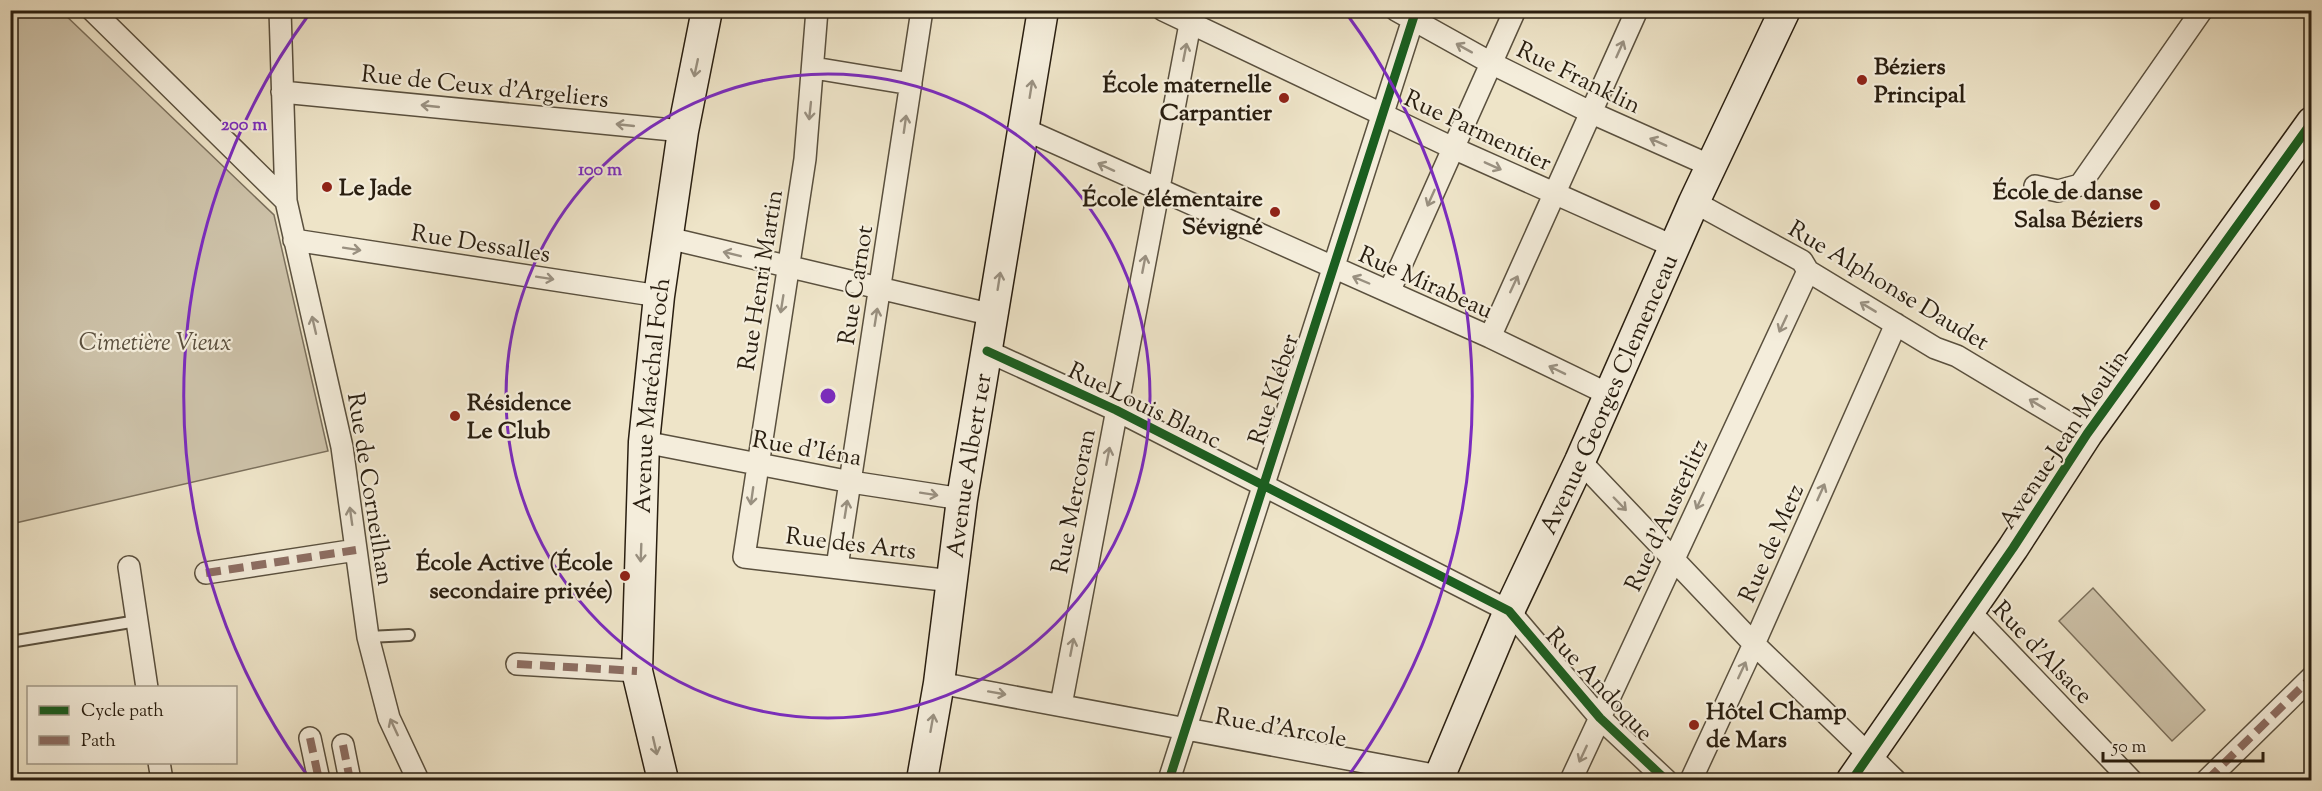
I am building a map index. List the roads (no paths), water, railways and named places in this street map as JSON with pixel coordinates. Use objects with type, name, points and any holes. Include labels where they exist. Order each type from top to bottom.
[{"type":"main road","name":"Avenue Maréchal Foch","points":[[663,780],[637,671],[644,442],[659,296],[683,131],[707,10]]},
{"type":"main road","name":"Avenue Albert 1er","points":[[922,780],[939,683],[962,499],[1043,10]]},
{"type":"main road","name":"Avenue Georges Clemenceau","points":[[1440,779],[1509,611],[1580,462],[1694,202],[1784,11]]},
{"type":"main road","name":"Avenue Jean Moulin","points":[[1852,780],[1969,611],[2087,434],[2312,122]]},
{"type":"street","points":[[92,10],[286,201]]},
{"type":"street","name":"Rue de Corneilhan","points":[[280,10],[286,201],[342,447],[368,637],[389,718],[418,780]]},
{"type":"street","name":"Rue Henri Martin","points":[[744,557],[805,159],[817,10]]},
{"type":"street","name":"Rue Carnot","points":[[837,567],[922,10]]},
{"type":"street","name":"Rue Parmentier","points":[[1163,10],[1453,148],[1675,247]]},
{"type":"street","points":[[1389,292],[1515,10]]},
{"type":"street","points":[[1490,337],[1638,10]]},
{"type":"street","points":[[2035,186],[2058,191],[2080,185],[2202,10]]},
{"type":"street","name":"Rue Franklin","points":[[1408,13],[1491,63],[1592,113],[1711,166]]},
{"type":"street","name":"Rue Kléber","points":[[1169,780],[1383,114],[1408,13]]},
{"type":"street","name":"Rue Mercoran","points":[[1061,705],[1190,24]]},
{"type":"street","points":[[814,68],[911,84]]},
{"type":"street","name":"Rue de Ceux d'Argeliers","points":[[282,92],[683,131]]},
{"type":"street","name":"Rue Mirabeau","points":[[1024,129],[1158,191],[1490,337],[1610,395]]},
{"type":"street","name":"Rue Alphonse Daudet","points":[[1694,202],[1802,261],[1808,272],[1935,348],[1957,356],[2087,434]]},
{"type":"street","points":[[668,238],[993,315]]},
{"type":"street","name":"Rue Dessalles","points":[[294,240],[659,296]]},
{"type":"street","name":"Rue d'Austerlitz","points":[[1571,780],[1808,272]]},
{"type":"street","name":"Rue de Metz","points":[[1691,780],[1896,324]]},
{"type":"street","name":"Rue Louis Blanc","points":[[987,351],[1116,410],[1509,611]]},
{"type":"street","name":"Rue d'Iéna","points":[[644,442],[851,482],[962,499]]},
{"type":"street","points":[[1580,462],[1754,644],[1895,780]]},
{"type":"street","points":[[206,573],[356,550]]},
{"type":"street","name":"Rue des Arts","points":[[744,557],[952,581]]},
{"type":"street","points":[[129,567],[147,686]]},
{"type":"street","name":"Rue Andoque","points":[[1509,611],[1600,718],[1666,780]]},
{"type":"street","name":"Rue d'Alsace","points":[[1969,611],[2131,780]]},
{"type":"street","points":[[517,664],[637,671]]},
{"type":"street","points":[[2207,780],[2312,677]]},
{"type":"street","name":"Rue d'Arcole","points":[[939,683],[1440,779]]},
{"type":"street","points":[[310,738],[319,780]]},
{"type":"street","points":[[343,745],[350,780]]},
{"type":"street","points":[[159,764],[162,780]]},
{"type":"lane","points":[[10,642],[137,621]]},
{"type":"lane","points":[[368,637],[409,635]]},
{"type":"place","name":"Béziers Principal","points":[[1862,80]]},
{"type":"place","name":"École maternelle Carpantier","points":[[1284,98]]},
{"type":"place","name":"Le Jade","points":[[327,187]]},
{"type":"place","name":"École de danse Salsa Béziers","points":[[2155,205]]},
{"type":"place","name":"École élémentaire Sévigné","points":[[1275,212]]},
{"type":"place","name":"Résidence Le Club","points":[[455,416]]},
{"type":"place","name":"École Active (École secondaire privée)","points":[[625,576]]},
{"type":"place","name":"Hôtel Champ de Mars","points":[[1694,725]]},
{"type":"park label","name":"Cimetière Vieux","points":[[155,342]]}]
